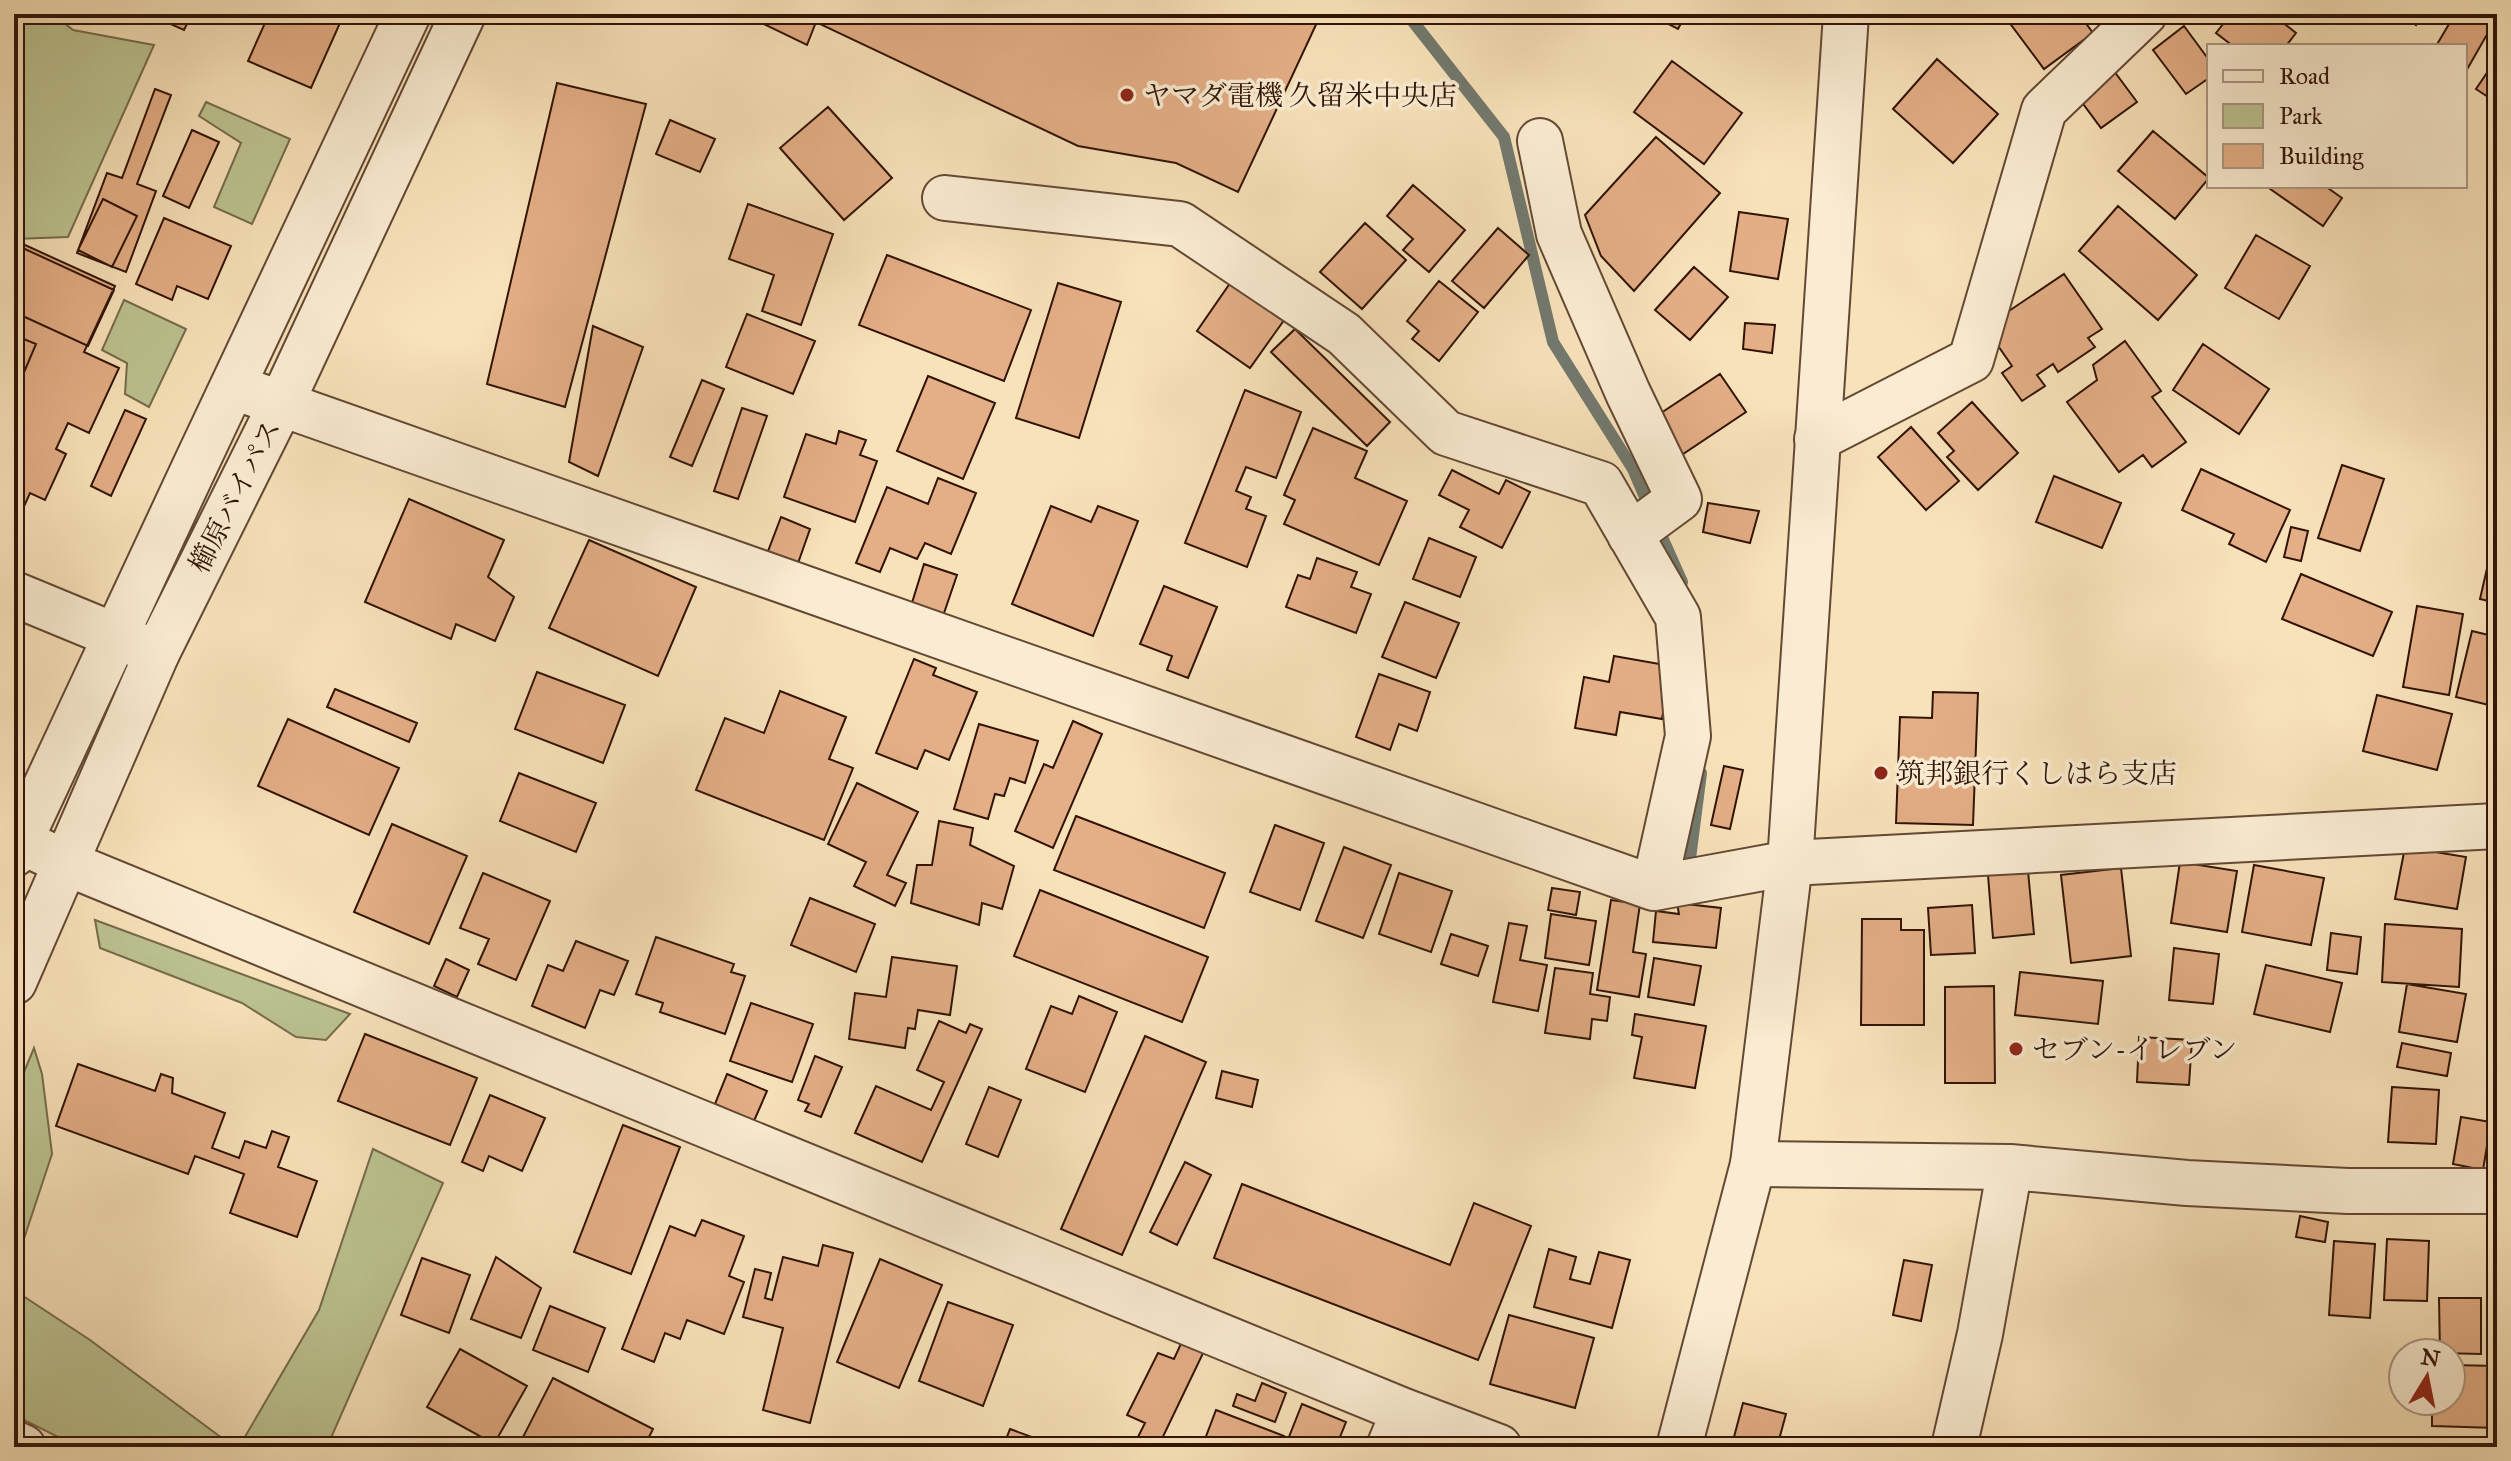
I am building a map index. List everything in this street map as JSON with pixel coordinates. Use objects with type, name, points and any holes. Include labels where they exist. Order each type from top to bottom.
[{"type":"street","name":"櫛原バイパス","points":[[17,847],[114,634],[234,387],[408,14]]},
{"type":"street","name":"櫛原バイパス","points":[[14,982],[157,653],[281,404],[463,14]]},
{"type":"street","points":[[1679,1447],[1753,1164],[1790,863],[1846,14]]},
{"type":"street","points":[[1817,439],[1971,360],[2044,110],[2144,14]]},
{"type":"street","points":[[1540,141],[1559,234],[1628,393],[1679,499],[1630,535]]},
{"type":"street","points":[[945,198],[1180,224],[1344,334],[1446,433],[1601,484],[1678,617],[1688,736],[1654,888]]},
{"type":"street","points":[[234,387],[1654,888],[1790,863],[2497,826]]},
{"type":"street","points":[[14,594],[157,653]]},
{"type":"street","points":[[17,847],[66,863],[1396,1429],[1499,1447]]},
{"type":"street","points":[[1753,1164],[2010,1167],[2187,1183],[2348,1191],[2497,1191]]},
{"type":"street","points":[[1954,1447],[1980,1334],[2010,1167]]},
{"type":"street","points":[[14,1443],[23,1447]]},
{"type":"green space","points":[[14,14],[53,14],[73,30],[154,45],[68,237],[14,239]]},
{"type":"green space","points":[[206,102],[290,139],[252,224],[214,207],[241,143],[199,116]]},
{"type":"green space","points":[[124,300],[186,329],[149,407],[125,394],[127,363],[102,350]]},
{"type":"green space","points":[[95,920],[350,1014],[326,1040],[296,1037],[242,1003],[100,948]]},
{"type":"green space","points":[[34,1048],[42,1074],[52,1154],[14,1269],[14,1096]]},
{"type":"green space","points":[[373,1149],[443,1183],[327,1447],[239,1447],[319,1310]]},
{"type":"green space","points":[[14,1290],[90,1340],[234,1447],[78,1447],[14,1415]]},
{"type":"building","points":[[148,14],[192,14],[184,30]]},
{"type":"building","points":[[269,14],[344,14],[311,88],[248,61]]},
{"type":"building","name":"ヤマダ電機 久留米中央店","points":[[743,14],[1321,14],[1238,192],[1176,163],[1078,146],[816,22],[807,45]]},
{"type":"building","points":[[1649,14],[1686,14],[1678,29]]},
{"type":"building","points":[[2003,14],[2079,14],[2093,33],[2044,69]]},
{"type":"building","points":[[2231,14],[2272,14],[2296,33],[2288,44],[2230,44],[2216,33]]},
{"type":"building","points":[[2399,14],[2423,14],[2416,25]]},
{"type":"building","points":[[2455,14],[2474,14],[2493,24],[2467,70],[2467,44],[2437,44]]},
{"type":"building","points":[[2184,26],[2207,57],[2207,79],[2186,94],[2153,50]]},
{"type":"building","points":[[2497,58],[2497,103],[2476,89]]},
{"type":"building","points":[[1937,59],[1998,114],[1953,163],[1893,109]]},
{"type":"building","points":[[1672,61],[1742,113],[1704,164],[1634,112]]},
{"type":"building","points":[[2114,71],[2137,102],[2101,128],[2078,97]]},
{"type":"building","points":[[557,83],[646,104],[565,407],[487,384]]},
{"type":"building","points":[[155,89],[171,95],[137,184],[156,191],[126,272],[77,253],[107,173],[122,178]]},
{"type":"building","points":[[828,107],[892,178],[844,220],[780,148]]},
{"type":"building","points":[[670,120],[715,139],[700,172],[656,154]]},
{"type":"building","points":[[192,130],[219,142],[189,208],[163,196]]},
{"type":"building","points":[[2153,131],[2207,176],[2207,180],[2175,219],[2118,171]]},
{"type":"building","points":[[1656,137],[1720,193],[1634,291],[1601,256],[1585,215]]},
{"type":"building","points":[[1413,185],[1465,230],[1429,272],[1403,250],[1413,239],[1387,216]]},
{"type":"building","points":[[2269,188],[2328,188],[2342,198],[2323,226]]},
{"type":"building","points":[[103,199],[137,216],[112,267],[78,250]]},
{"type":"building","points":[[748,204],[833,234],[801,325],[762,311],[774,275],[729,259]]},
{"type":"building","points":[[2118,206],[2197,275],[2158,320],[2079,251]]},
{"type":"building","points":[[1739,212],[1788,219],[1778,279],[1730,271]]},
{"type":"building","points":[[164,218],[231,246],[208,299],[177,286],[172,300],[136,284]]},
{"type":"building","points":[[1365,223],[1406,260],[1362,309],[1320,272]]},
{"type":"building","points":[[1498,228],[1529,255],[1484,308],[1452,281]]},
{"type":"building","points":[[2256,235],[2310,266],[2279,319],[2225,288]]},
{"type":"building","points":[[14,240],[115,286],[84,352],[119,368],[89,433],[68,423],[56,449],[66,454],[45,500],[30,493],[17,522],[14,521]]},
{"type":"building","points":[[14,244],[114,290],[88,346],[14,312]]},
{"type":"building","points":[[887,255],[1031,310],[1004,381],[859,325]]},
{"type":"building","points":[[1694,267],[1728,297],[1690,340],[1655,310]]},
{"type":"building","points":[[2064,274],[2102,329],[2088,338],[2095,347],[2058,372],[2053,364],[2037,375],[2045,386],[2022,401],[2002,373],[2012,366],[1985,327]]},
{"type":"building","points":[[1233,279],[1287,316],[1250,368],[1197,331]]},
{"type":"building","points":[[1439,281],[1478,312],[1439,361],[1412,339],[1419,331],[1407,321]]},
{"type":"building","points":[[1058,283],[1121,302],[1079,438],[1016,418]]},
{"type":"building","points":[[747,314],[815,341],[793,394],[726,367]]},
{"type":"building","points":[[1745,323],[1775,325],[1772,353],[1743,349]]},
{"type":"building","points":[[593,326],[643,347],[598,476],[569,462]]},
{"type":"building","points":[[1295,329],[1390,422],[1367,446],[1271,352]]},
{"type":"building","points":[[14,335],[36,344],[14,396]]},
{"type":"building","points":[[2125,341],[2161,391],[2152,397],[2186,442],[2152,467],[2143,455],[2119,472],[2067,402],[2097,380],[2093,365]]},
{"type":"building","points":[[2203,344],[2269,389],[2239,434],[2173,390]]},
{"type":"building","points":[[1720,374],[1746,412],[1680,456],[1655,417]]},
{"type":"building","points":[[928,376],[995,403],[963,479],[897,451]]},
{"type":"building","points":[[702,380],[724,389],[692,466],[670,457]]},
{"type":"building","points":[[1245,390],[1301,412],[1276,478],[1246,467],[1236,491],[1251,497],[1246,509],[1266,516],[1247,567],[1185,543]]},
{"type":"building","points":[[1972,402],[2018,453],[1978,490],[1947,457],[1954,451],[1938,433]]},
{"type":"building","points":[[742,408],[767,416],[738,499],[714,491]]},
{"type":"building","points":[[125,410],[146,419],[111,496],[91,486]]},
{"type":"building","points":[[1911,427],[1959,481],[1926,510],[1878,457]]},
{"type":"building","points":[[1313,428],[1367,451],[1355,478],[1407,501],[1379,565],[1284,524],[1295,500],[1284,495]]},
{"type":"building","points":[[839,431],[866,440],[860,455],[877,461],[855,522],[784,497],[806,434],[836,444]]},
{"type":"building","points":[[2342,465],[2384,479],[2360,551],[2318,538]]},
{"type":"building","points":[[2201,469],[2290,510],[2266,562],[2229,544],[2234,534],[2182,510]]},
{"type":"building","points":[[1452,470],[1499,494],[1506,480],[1530,492],[1502,548],[1460,527],[1469,510],[1439,495]]},
{"type":"building","points":[[2054,476],[2121,503],[2102,548],[2036,522]]},
{"type":"building","points":[[938,478],[976,493],[951,554],[925,543],[917,559],[890,548],[880,572],[856,563],[887,487],[928,504]]},
{"type":"building","points":[[409,499],[504,540],[488,577],[514,597],[495,641],[456,624],[451,639],[365,602]]},
{"type":"building","points":[[1708,503],[1759,511],[1750,543],[1703,532]]},
{"type":"building","points":[[1051,506],[1091,522],[1098,506],[1138,521],[1093,636],[1012,604]]},
{"type":"building","points":[[781,517],[810,529],[797,566],[767,554]]},
{"type":"building","points":[[2497,525],[2497,603],[2480,599]]},
{"type":"building","points":[[2291,527],[2308,531],[2301,561],[2284,557]]},
{"type":"building","points":[[1429,538],[1476,557],[1460,597],[1413,579]]},
{"type":"building","points":[[589,540],[696,587],[658,676],[549,628]]},
{"type":"building","points":[[1317,558],[1357,572],[1351,587],[1371,594],[1356,633],[1286,607],[1298,575],[1310,579]]},
{"type":"building","points":[[924,564],[957,575],[943,616],[911,606]]},
{"type":"building","points":[[2301,574],[2392,612],[2373,656],[2282,619]]},
{"type":"building","points":[[1164,586],[1217,607],[1188,678],[1167,670],[1172,656],[1140,644]]},
{"type":"building","points":[[1405,602],[1459,623],[1436,678],[1382,657]]},
{"type":"building","points":[[2417,606],[2463,614],[2449,695],[2403,687]]},
{"type":"building","points":[[2472,631],[2497,637],[2497,707],[2456,697]]},
{"type":"building","points":[[1614,656],[1671,666],[1662,719],[1620,712],[1616,735],[1575,728],[1584,677],[1609,682]]},
{"type":"building","points":[[914,659],[936,668],[933,675],[977,692],[949,760],[925,750],[917,769],[876,753]]},
{"type":"building","points":[[537,672],[625,705],[603,763],[515,729]]},
{"type":"building","points":[[1379,674],[1430,692],[1417,731],[1399,724],[1390,750],[1356,737]]},
{"type":"building","points":[[335,689],[417,723],[409,742],[327,707]]},
{"type":"building","points":[[780,691],[846,717],[829,759],[853,768],[824,840],[696,790],[725,718],[764,733]]},
{"type":"building","points":[[1933,692],[1978,693],[1973,825],[1896,823],[1900,717],[1932,718]]},
{"type":"building","points":[[2377,695],[2452,714],[2437,770],[2363,751]]},
{"type":"building","points":[[288,719],[399,768],[369,835],[258,786]]},
{"type":"building","points":[[1073,721],[1102,734],[1053,848],[1015,831],[1044,764],[1053,768]]},
{"type":"building","points":[[979,724],[1038,741],[1025,783],[1010,778],[1004,796],[995,794],[988,819],[954,809]]},
{"type":"building","points":[[1724,766],[1743,770],[1730,829],[1711,825]]},
{"type":"building","points":[[519,773],[596,803],[576,852],[500,821]]},
{"type":"building","points":[[857,783],[918,812],[887,875],[906,883],[895,906],[854,886],[866,862],[828,844]]},
{"type":"building","points":[[1076,816],[1225,873],[1204,928],[1054,870]]},
{"type":"building","points":[[939,821],[973,828],[970,845],[1014,866],[1002,909],[982,903],[979,925],[911,903],[917,865],[932,865]]},
{"type":"building","points":[[392,824],[467,856],[429,944],[354,912]]},
{"type":"building","points":[[1275,825],[1324,843],[1300,910],[1250,892]]},
{"type":"building","points":[[1344,847],[1391,865],[1363,938],[1316,921]]},
{"type":"building","points":[[2405,847],[2466,857],[2457,909],[2395,899]]},
{"type":"building","points":[[2180,862],[2237,871],[2227,932],[2171,923]]},
{"type":"building","points":[[2254,865],[2324,878],[2311,945],[2242,932]]},
{"type":"building","points":[[2121,868],[2131,956],[2071,963],[2061,875]]},
{"type":"building","points":[[2028,871],[2034,934],[1993,938],[1988,875]]},
{"type":"building","points":[[483,873],[550,901],[516,980],[478,964],[489,939],[460,928]]},
{"type":"building","points":[[1399,873],[1452,891],[1431,952],[1379,934]]},
{"type":"building","points":[[1552,888],[1580,892],[1576,915],[1548,910]]},
{"type":"building","points":[[1040,890],[1208,957],[1182,1022],[1014,956]]},
{"type":"building","points":[[810,898],[875,924],[856,972],[791,945]]},
{"type":"building","points":[[1611,900],[1640,904],[1633,952],[1646,954],[1639,997],[1597,990]]},
{"type":"building","points":[[1677,903],[1721,908],[1716,948],[1653,942],[1656,911],[1679,914]]},
{"type":"building","points":[[1972,905],[1975,953],[1931,955],[1928,908]]},
{"type":"building","points":[[1551,914],[1596,921],[1589,965],[1545,958]]},
{"type":"building","points":[[1862,919],[1901,919],[1901,930],[1924,930],[1924,1025],[1861,1025]]},
{"type":"building","points":[[1509,923],[1527,926],[1520,960],[1547,965],[1538,1011],[1493,1002]]},
{"type":"building","points":[[2385,924],[2462,929],[2459,987],[2382,982]]},
{"type":"building","points":[[2331,933],[2361,937],[2357,974],[2327,970]]},
{"type":"building","points":[[1451,934],[1488,946],[1478,976],[1441,964]]},
{"type":"building","points":[[656,937],[734,964],[731,972],[745,976],[725,1034],[660,1012],[663,1003],[636,994]]},
{"type":"building","points":[[576,941],[628,961],[614,995],[600,990],[585,1028],[532,1006],[548,965],[563,971]]},
{"type":"building","points":[[2174,948],[2219,954],[2213,1004],[2169,1000]]},
{"type":"building","points":[[892,957],[957,966],[950,1015],[918,1010],[915,1029],[908,1028],[905,1048],[849,1039],[855,993],[886,997]]},
{"type":"building","points":[[1654,958],[1701,966],[1694,1005],[1648,997]]},
{"type":"building","points":[[446,959],[469,970],[457,997],[434,986]]},
{"type":"building","points":[[2266,965],[2342,983],[2330,1032],[2254,1014]]},
{"type":"building","points":[[1555,968],[1593,973],[1590,994],[1610,997],[1607,1021],[1592,1019],[1590,1039],[1545,1033]]},
{"type":"building","points":[[2020,972],[2103,981],[2098,1024],[2015,1015]]},
{"type":"building","points":[[2407,984],[2466,994],[2457,1042],[2399,1032]]},
{"type":"building","points":[[1994,986],[1995,1083],[1945,1083],[1945,987]]},
{"type":"building","points":[[1079,996],[1117,1012],[1085,1092],[1026,1069],[1051,1006],[1072,1014]]},
{"type":"building","points":[[751,1003],[813,1024],[792,1082],[730,1061]]},
{"type":"building","points":[[1635,1014],[1706,1026],[1695,1088],[1634,1078],[1642,1037],[1632,1035]]},
{"type":"building","points":[[939,1021],[966,1033],[970,1024],[982,1029],[922,1162],[855,1133],[876,1086],[931,1110],[944,1082],[917,1070]]},
{"type":"building","points":[[365,1034],[477,1078],[450,1145],[338,1101]]},
{"type":"building","points":[[1145,1036],[1206,1062],[1122,1255],[1061,1229]]},
{"type":"building","points":[[2139,1037],[2192,1040],[2189,1085],[2137,1082]]},
{"type":"building","points":[[2402,1043],[2451,1053],[2447,1076],[2397,1067]]},
{"type":"building","points":[[815,1056],[842,1067],[821,1117],[805,1111],[809,1104],[798,1100]]},
{"type":"building","points":[[78,1064],[155,1091],[161,1074],[173,1078],[172,1093],[225,1113],[212,1148],[239,1158],[245,1141],[266,1148],[272,1131],[289,1137],[278,1167],[317,1181],[297,1237],[230,1213],[244,1174],[195,1156],[188,1174],[56,1126]]},
{"type":"building","points":[[1222,1071],[1258,1080],[1252,1107],[1216,1098]]},
{"type":"building","points":[[727,1074],[767,1091],[754,1121],[715,1104]]},
{"type":"building","points":[[989,1087],[1021,1100],[998,1157],[966,1144]]},
{"type":"building","points":[[2392,1087],[2439,1090],[2436,1144],[2388,1142]]},
{"type":"building","points":[[490,1095],[545,1118],[522,1171],[489,1156],[483,1171],[462,1162]]},
{"type":"building","points":[[2461,1117],[2491,1122],[2483,1170],[2453,1164]]},
{"type":"building","points":[[623,1125],[680,1147],[631,1274],[574,1252]]},
{"type":"building","points":[[1185,1162],[1211,1175],[1177,1245],[1150,1232]]},
{"type":"building","points":[[1242,1184],[1450,1265],[1474,1203],[1531,1226],[1478,1360],[1214,1258]]},
{"type":"building","points":[[2300,1216],[2328,1222],[2325,1242],[2296,1237]]},
{"type":"building","points":[[702,1220],[744,1236],[729,1276],[744,1282],[724,1334],[687,1320],[680,1339],[665,1333],[654,1362],[622,1349],[670,1226],[695,1236]]},
{"type":"building","points":[[2387,1239],[2429,1241],[2427,1301],[2384,1300]]},
{"type":"building","points":[[2334,1241],[2375,1244],[2370,1318],[2329,1315]]},
{"type":"building","points":[[823,1245],[853,1253],[810,1423],[763,1410],[783,1328],[743,1317],[755,1269],[771,1273],[765,1298],[772,1300],[783,1257],[818,1266]]},
{"type":"building","points":[[1549,1249],[1576,1257],[1570,1279],[1590,1284],[1599,1252],[1630,1260],[1612,1328],[1534,1307]]},
{"type":"building","points":[[496,1257],[541,1288],[521,1338],[471,1319]]},
{"type":"building","points":[[422,1258],[470,1275],[449,1333],[401,1315]]},
{"type":"building","points":[[880,1259],[942,1285],[899,1388],[837,1362]]},
{"type":"building","points":[[1904,1260],[1932,1265],[1921,1321],[1893,1315]]},
{"type":"building","points":[[2439,1298],[2481,1298],[2481,1354],[2467,1354],[2467,1337],[2440,1337]]},
{"type":"building","points":[[948,1302],[1013,1325],[983,1406],[919,1381]]},
{"type":"building","points":[[550,1306],[605,1328],[588,1372],[533,1350]]},
{"type":"building","points":[[1509,1315],[1594,1338],[1575,1408],[1490,1384]]},
{"type":"building","points":[[1184,1337],[1206,1347],[1158,1447],[1133,1447],[1145,1423],[1127,1415],[1158,1353],[1174,1359]]},
{"type":"building","points":[[460,1349],[527,1386],[494,1444],[427,1407]]},
{"type":"building","points":[[2467,1365],[2497,1366],[2497,1428],[2432,1426],[2432,1417],[2467,1417]]},
{"type":"building","points":[[553,1378],[653,1429],[644,1447],[518,1447]]},
{"type":"building","points":[[1262,1383],[1286,1393],[1275,1422],[1233,1406],[1237,1394],[1255,1401]]},
{"type":"building","points":[[1743,1403],[1786,1414],[1777,1447],[1734,1437]]},
{"type":"building","points":[[1302,1404],[1346,1422],[1336,1447],[1285,1447]]},
{"type":"building","points":[[1216,1410],[1284,1436],[1279,1447],[1202,1447]]},
{"type":"building","points":[[1010,1429],[1059,1447],[1003,1447]]},
{"type":"waterway","points":[[1407,14],[1504,137],[1553,342],[1633,469],[1650,509]]},
{"type":"waterway","points":[[1657,526],[1682,582]]},
{"type":"waterway","points":[[1688,874],[1701,773]]},
{"type":"place","name":"ヤマダ電機 久留米中央店","points":[[1127,95]]},
{"type":"place","name":"筑邦銀行くしはら支店","points":[[1881,773]]},
{"type":"place","name":"セブン-イレブン","points":[[2016,1049]]}]
